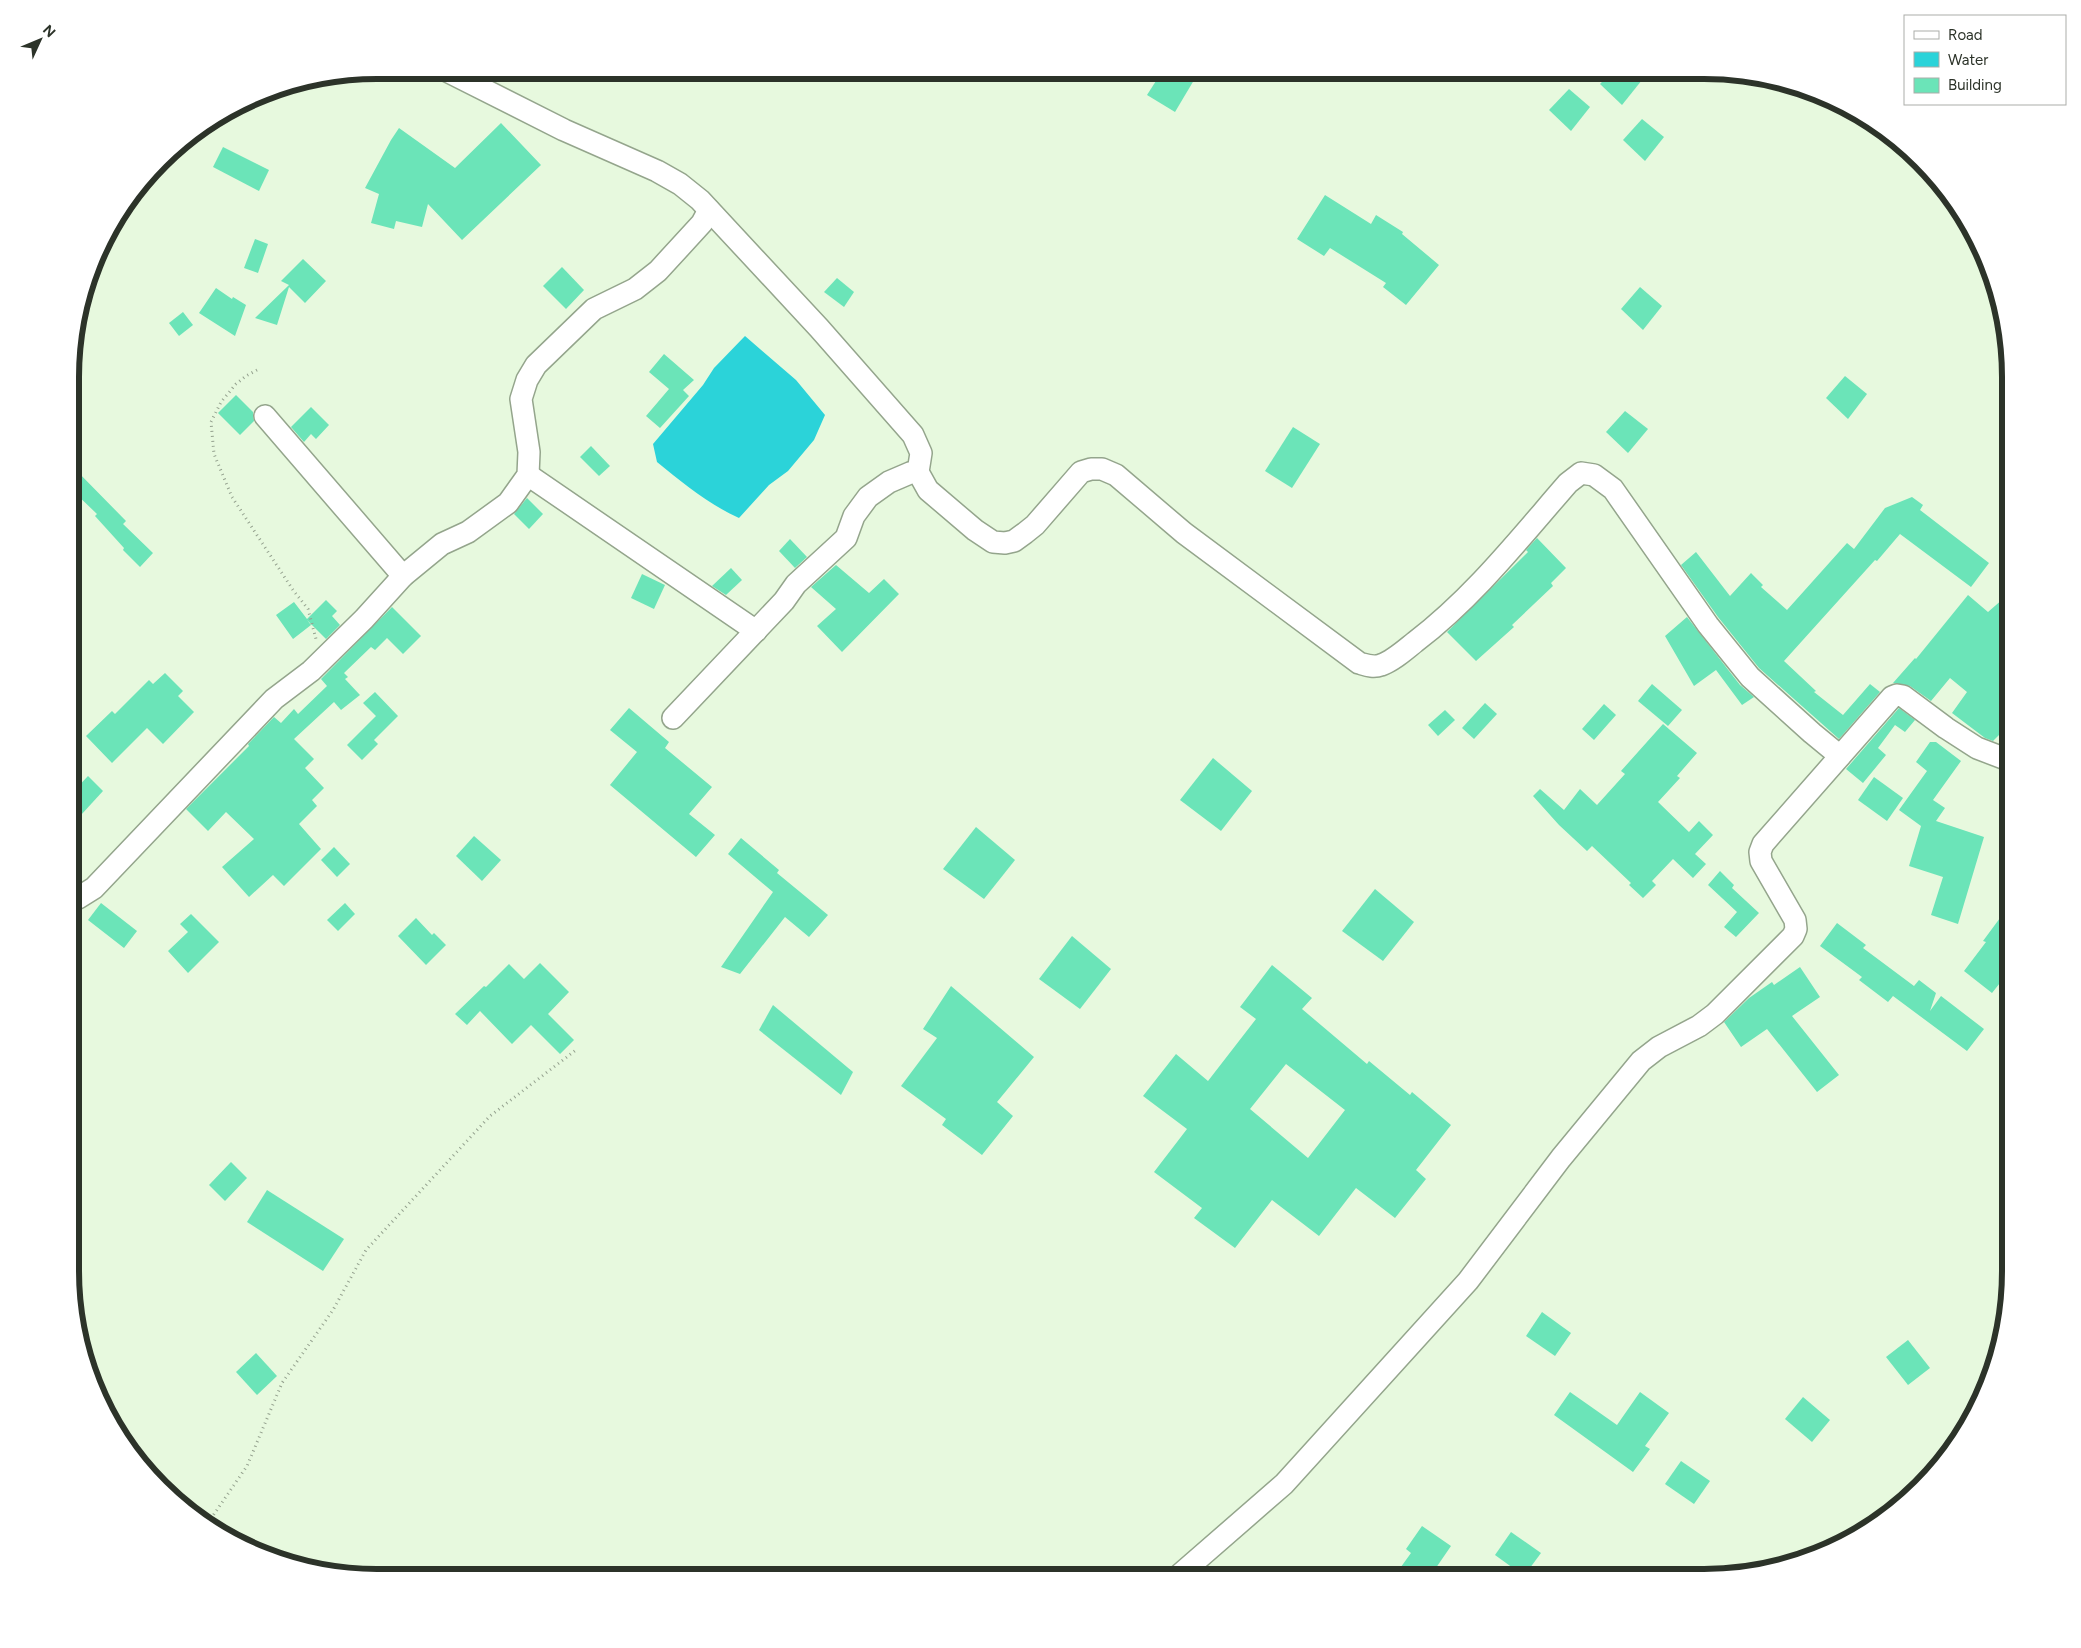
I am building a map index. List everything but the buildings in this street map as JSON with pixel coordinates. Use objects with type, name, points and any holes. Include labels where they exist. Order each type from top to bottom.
[{"type":"street","points":[[463,79],[578,136],[657,171],[680,184],[709,210],[819,328],[913,435],[921,453],[918,472],[928,490],[992,542],[1005,543],[1014,541],[1035,525],[1081,472],[1091,469],[1102,469],[1116,475],[1184,533],[1359,663],[1370,667],[1380,666],[1437,626],[1481,582],[1568,483],[1581,472],[1594,475],[1613,489],[1708,626],[1750,677],[1840,756]]},
{"type":"street","points":[[79,897],[94,888],[274,699],[311,671],[364,619],[403,576],[442,544],[468,532],[508,503],[528,475],[529,452],[521,399],[527,380],[536,365],[594,309],[635,289],[658,271],[702,223],[709,210]]},
{"type":"street","points":[[265,416],[403,576]]},
{"type":"street","points":[[673,718],[784,601],[796,584],[846,538],[854,516],[868,497],[889,482],[910,473],[918,472]]},
{"type":"street","points":[[528,475],[756,631]]},
{"type":"street","points":[[1186,1569],[1284,1484],[1462,1288],[1561,1158],[1641,1061],[1659,1047],[1699,1026],[1715,1014],[1793,936],[1796,929],[1795,920],[1761,861],[1760,852],[1763,844],[1892,697],[1903,696],[1946,728],[1978,748],[2002,757]]},
{"type":"path","points":[[257,370],[236,384],[211,422],[214,454],[232,497],[293,590],[308,609],[316,639],[311,671]]},
{"type":"path","points":[[211,1519],[247,1466],[282,1382],[334,1310],[366,1250],[490,1116],[576,1050]]},
{"type":"water","points":[[745,336],[796,380],[825,415],[814,440],[788,471],[769,485],[739,518],[706,500],[657,462],[653,444],[703,385],[714,368]]}]
